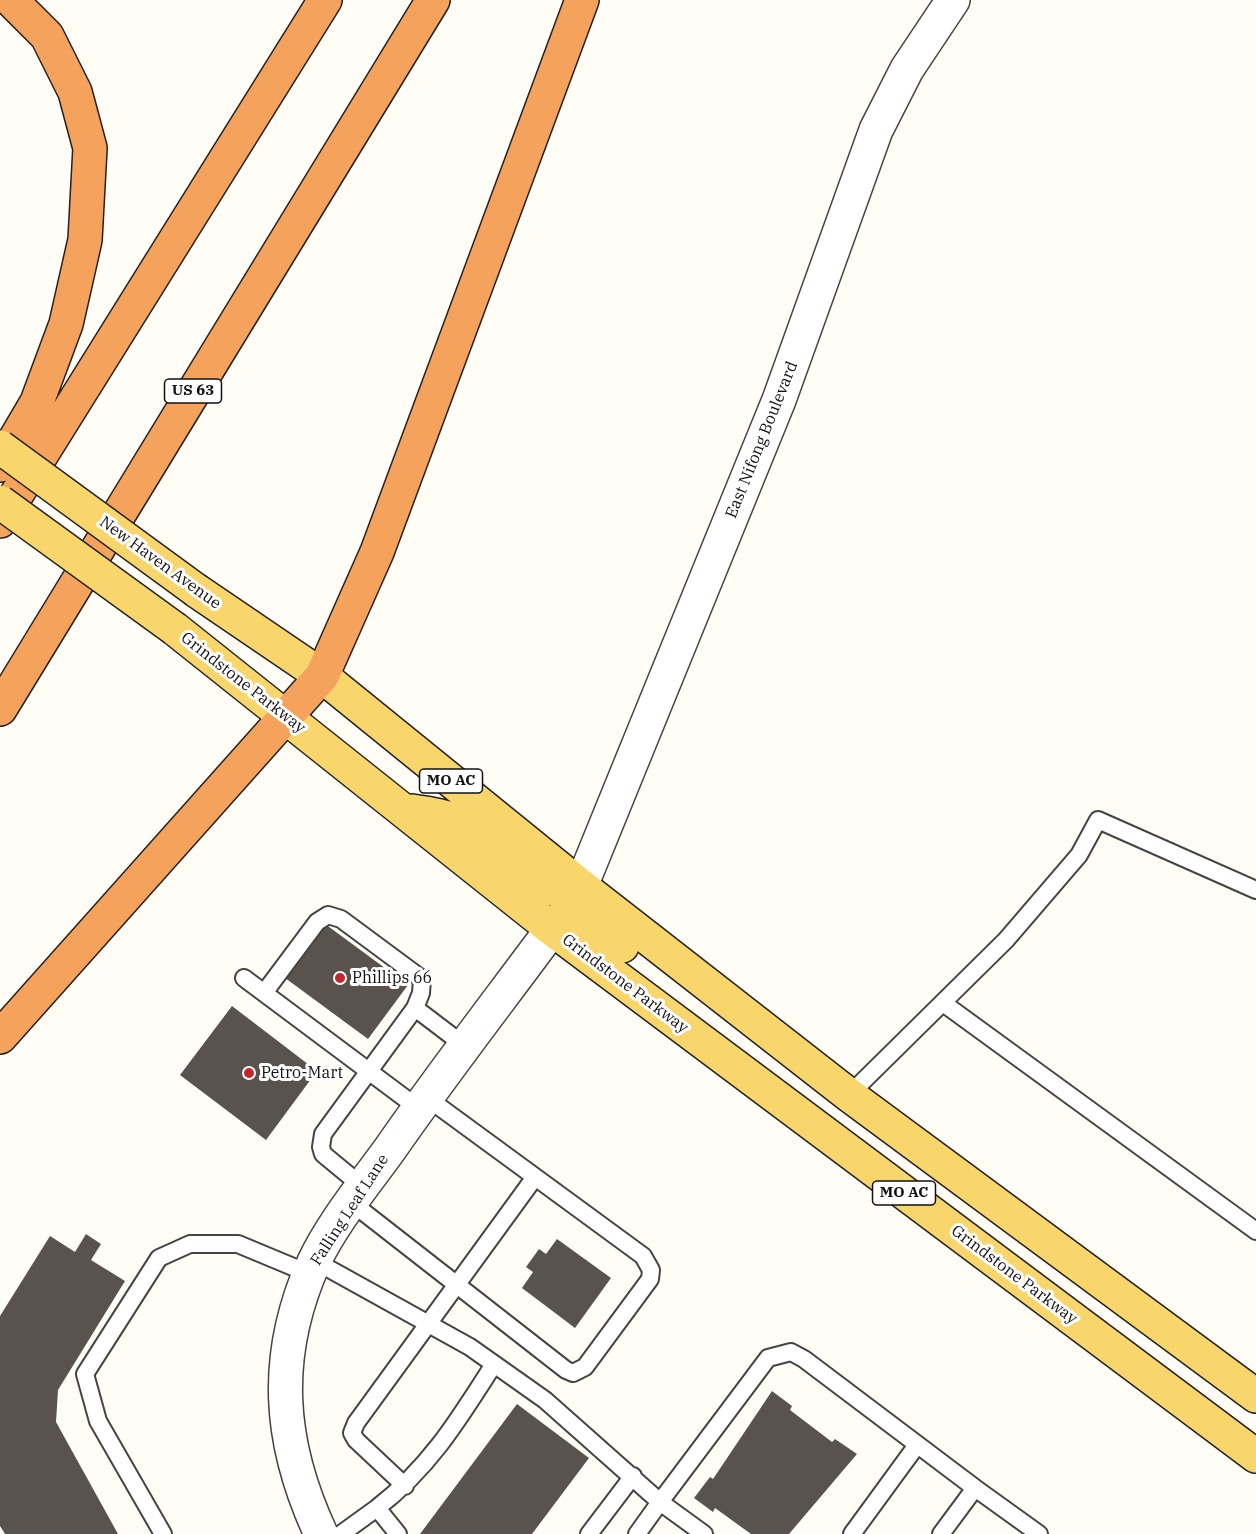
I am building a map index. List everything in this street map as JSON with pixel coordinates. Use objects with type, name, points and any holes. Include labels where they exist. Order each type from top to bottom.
[{"type":"highway","points":[[0,465],[37,402],[66,324],[85,240],[90,148],[75,92],[47,36],[11,0]]},
{"type":"highway","points":[[0,521],[326,0]]},
{"type":"highway","name":"US 63","points":[[0,709],[433,0]]},
{"type":"highway","points":[[0,1036],[322,676],[377,552],[582,0]]},
{"type":"main road","name":"New Haven Avenue","points":[[0,447],[197,591],[322,676]]},
{"type":"main road","name":"Grindstone Parkway","points":[[0,502],[175,629],[552,929],[1256,1456]]},
{"type":"main road","name":"MO AC","points":[[322,676],[581,886],[849,1095],[1256,1396]]},
{"type":"main road","points":[[404,810],[445,817],[461,824],[519,868],[553,889],[562,891],[581,886]]},
{"type":"main road","points":[[552,929],[564,914],[574,912],[702,1004],[749,1017]]},
{"type":"street","name":"East Nifong Boulevard","points":[[581,886],[779,400],[876,130],[907,69],[953,0]]},
{"type":"street","name":"Falling Leaf Lane","points":[[321,1534],[306,1503],[288,1437],[284,1365],[300,1295],[312,1268],[357,1195],[422,1102],[552,929]]},
{"type":"lane","points":[[849,1095],[1006,940],[1079,855],[1098,820],[1256,890]]},
{"type":"lane","points":[[244,978],[369,1072],[422,1102],[535,1177],[643,1256],[651,1270],[650,1279],[585,1366],[573,1373],[457,1285],[357,1195],[323,1154],[321,1146],[323,1134],[369,1072],[415,1008],[421,993],[422,979],[341,919],[328,915],[317,922],[264,993]]},
{"type":"lane","points":[[943,1003],[1256,1231]]},
{"type":"lane","points":[[415,1008],[465,1046]]},
{"type":"lane","points":[[405,1486],[364,1449],[352,1433],[356,1422],[535,1177]]},
{"type":"lane","points":[[163,1534],[99,1421],[86,1374],[159,1258],[190,1244],[238,1244],[312,1268],[429,1324],[494,1364],[545,1400],[660,1502],[704,1534]]},
{"type":"lane","points":[[637,1534],[768,1358],[791,1352],[804,1359],[1039,1534]]},
{"type":"lane","points":[[341,1534],[405,1486],[440,1446],[494,1364]]},
{"type":"lane","points":[[852,1534],[917,1445]]},
{"type":"lane","points":[[589,1534],[633,1476]]},
{"type":"lane","points":[[941,1534],[975,1488]]},
{"type":"lane","points":[[377,1508],[398,1534]]},
{"type":"building","points":[[321,921],[408,985],[368,1039],[281,975]]},
{"type":"building","points":[[232,1006],[317,1071],[266,1140],[180,1075]]},
{"type":"building","points":[[86,1234],[101,1244],[91,1260],[125,1281],[58,1390],[56,1422],[118,1534],[5,1534],[0,1526],[0,1316],[50,1236],[75,1252]]},
{"type":"building","points":[[557,1239],[611,1278],[575,1328],[522,1288],[533,1272],[526,1267],[539,1249],[546,1254]]},
{"type":"building","points":[[772,1391],[792,1406],[790,1410],[832,1442],[835,1439],[857,1454],[789,1534],[751,1534],[715,1508],[713,1512],[694,1498],[710,1477],[713,1479]]},
{"type":"building","points":[[517,1404],[589,1458],[532,1534],[420,1534]]},
{"type":"place","name":"Phillips 66","points":[[340,978]]},
{"type":"place","name":"Petro-Mart","points":[[249,1073]]}]
